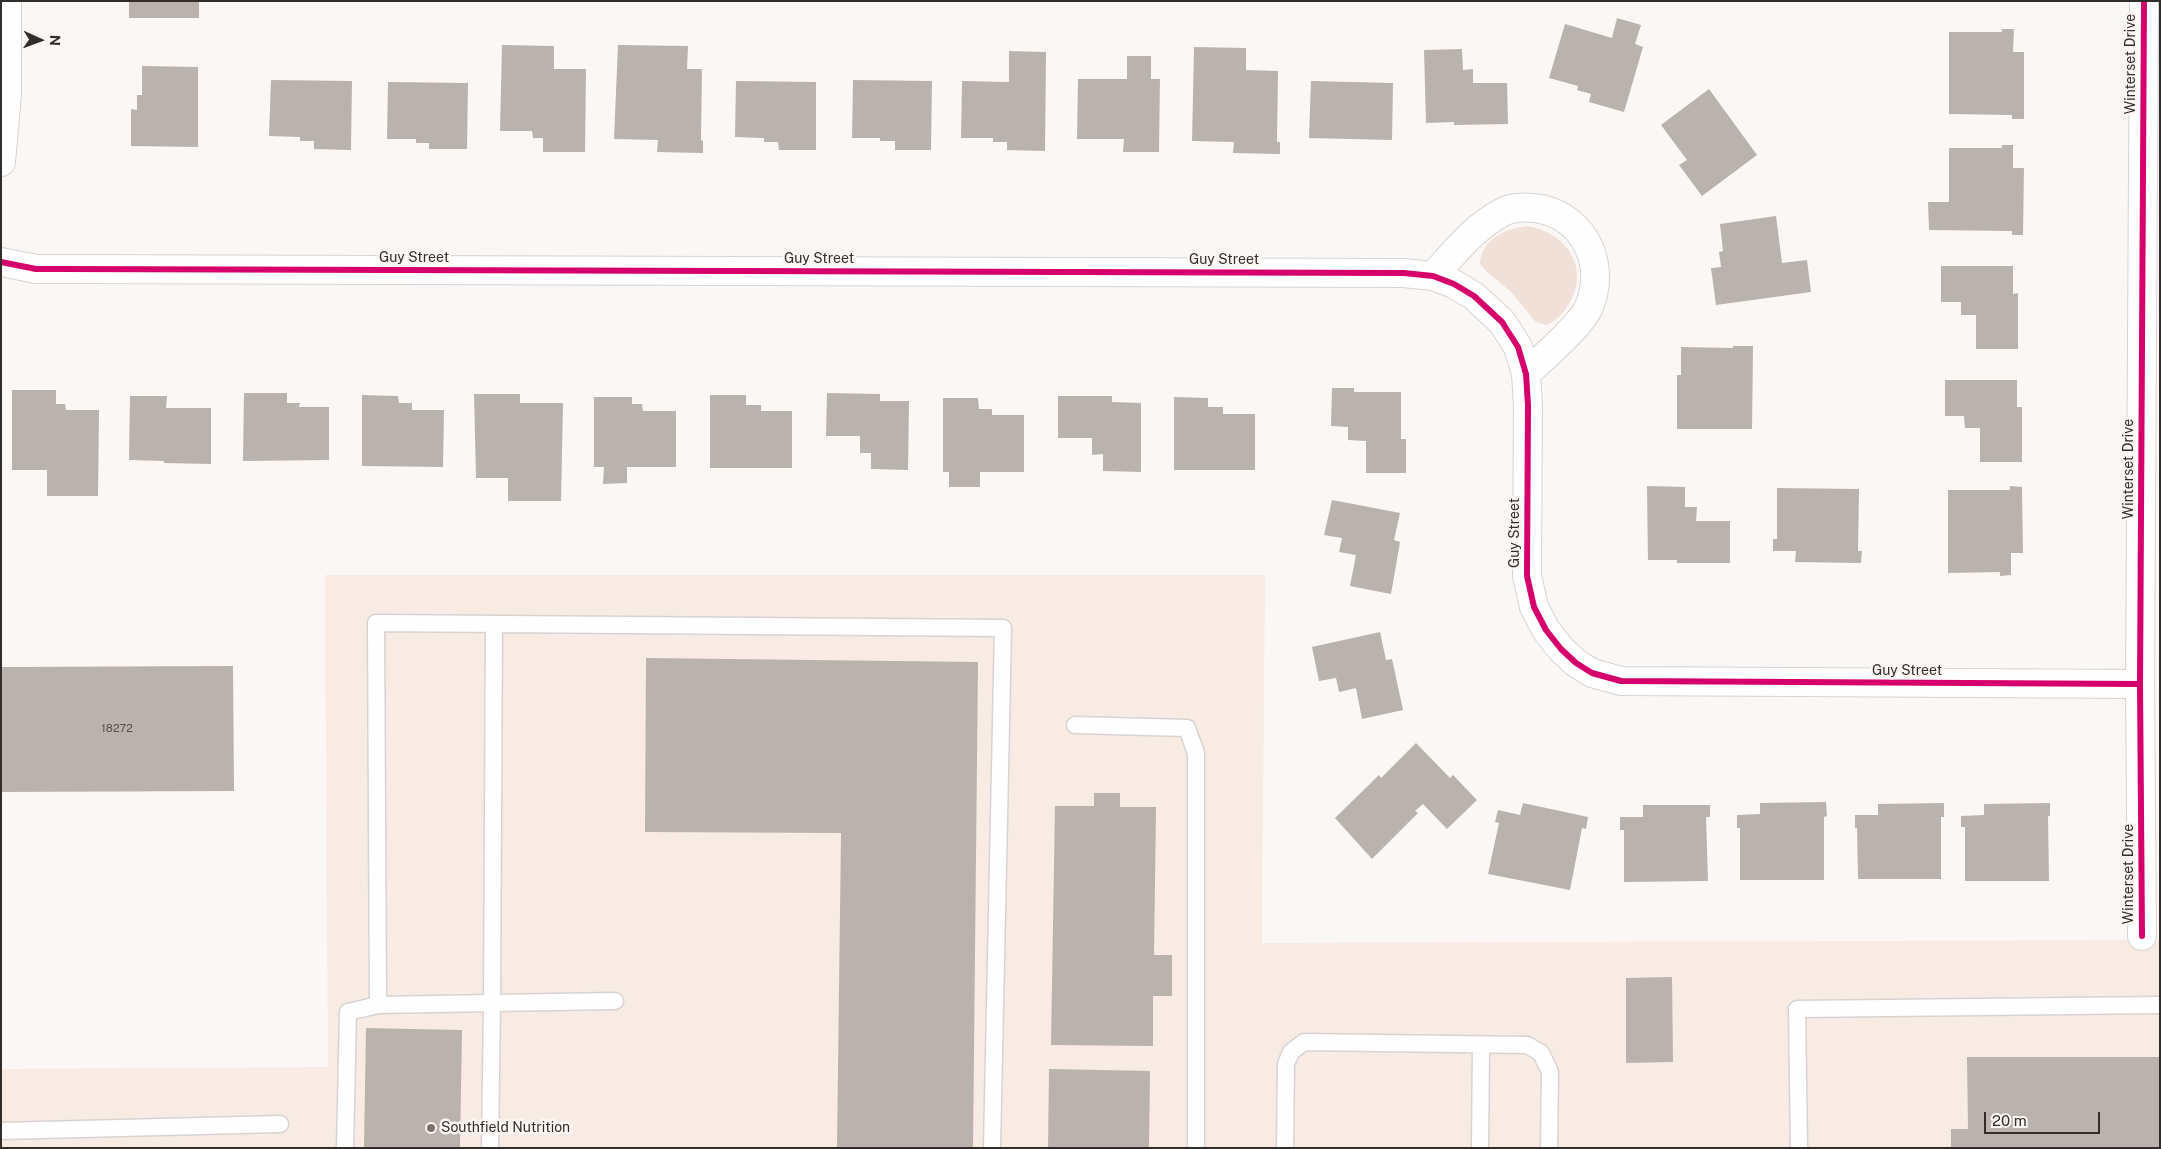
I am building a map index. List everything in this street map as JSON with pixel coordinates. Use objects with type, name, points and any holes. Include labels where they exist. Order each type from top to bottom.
[{"type":"street","points":[[1,162],[7,94],[7,1]]},
{"type":"street","name":"Winterset Drive","points":[[2142,936],[2140,684],[2144,1]]},
{"type":"street","points":[[1433,276],[1483,225],[1504,211],[1517,207],[1535,208],[1553,212],[1570,221],[1582,235],[1592,253],[1596,273],[1594,291],[1588,309],[1576,325],[1526,374]]},
{"type":"street","name":"Guy Street","points":[[1,262],[36,269],[1404,273],[1433,276],[1454,284],[1474,296],[1502,322],[1518,347],[1526,374],[1528,405],[1527,576],[1534,607],[1546,630],[1561,649],[1592,673],[1621,681],[2140,684]]},
{"type":"lane","points":[[378,1005],[376,623],[1003,628],[992,1148]]},
{"type":"lane","points":[[490,1148],[494,624]]},
{"type":"lane","points":[[1075,725],[1187,728],[1196,753],[1196,1148]]},
{"type":"lane","points":[[345,1148],[348,1012],[378,1005],[615,1001]]},
{"type":"lane","points":[[1799,1148],[1797,1009],[2160,1005]]},
{"type":"lane","points":[[1284,1148],[1286,1064],[1291,1052],[1304,1042],[1527,1045],[1541,1054],[1550,1072],[1549,1148]]},
{"type":"lane","points":[[1480,1148],[1481,1045]]},
{"type":"lane","points":[[1,1131],[280,1124]]},
{"type":"shaded area","points":[[1527,226],[1553,236],[1571,254],[1576,265],[1575,291],[1569,304],[1565,311],[1546,325],[1536,322],[1511,292],[1480,264],[1485,248],[1496,237],[1511,229]]},
{"type":"shaded area","points":[[325,575],[1265,575],[1262,943],[2160,940],[2160,1148],[1,1148],[1,1069],[328,1067]]},
{"type":"building","points":[[129,1],[199,1],[199,18],[129,18]]},
{"type":"building","points":[[1617,18],[1641,25],[1635,44],[1643,47],[1624,112],[1589,102],[1591,94],[1577,90],[1578,86],[1549,78],[1565,24],[1612,38]]},
{"type":"building","points":[[2002,29],[2014,29],[2013,52],[2024,52],[2024,119],[2012,119],[2012,115],[1949,114],[1949,32],[2002,32]]},
{"type":"building","points":[[502,45],[554,46],[554,69],[586,69],[585,152],[543,152],[543,138],[533,138],[532,131],[500,131]]},
{"type":"building","points":[[618,45],[688,46],[687,69],[702,69],[701,140],[703,141],[703,153],[657,152],[658,140],[614,139]]},
{"type":"building","points":[[1194,47],[1246,48],[1246,70],[1278,71],[1277,142],[1280,142],[1280,154],[1233,153],[1234,142],[1192,141]]},
{"type":"building","points":[[1462,49],[1463,70],[1473,69],[1473,83],[1507,83],[1508,124],[1454,125],[1454,122],[1426,123],[1424,50]]},
{"type":"building","points":[[1009,51],[1046,52],[1045,151],[1007,150],[1007,142],[993,142],[993,138],[961,138],[962,81],[1009,82]]},
{"type":"building","points":[[1127,56],[1151,56],[1151,79],[1160,79],[1159,152],[1123,152],[1124,139],[1077,139],[1078,79],[1127,79]]},
{"type":"building","points":[[142,66],[198,67],[198,147],[131,146],[131,109],[137,110],[137,95],[142,95]]},
{"type":"building","points":[[271,80],[352,81],[351,150],[314,149],[314,141],[300,141],[300,137],[269,136]]},
{"type":"building","points":[[853,80],[932,81],[931,150],[895,150],[895,141],[880,141],[880,138],[852,138]]},
{"type":"building","points":[[736,81],[816,82],[816,150],[779,150],[778,142],[764,142],[764,138],[735,137]]},
{"type":"building","points":[[1311,81],[1393,83],[1392,140],[1309,138]]},
{"type":"building","points":[[388,82],[468,83],[467,149],[429,149],[429,143],[416,143],[416,139],[387,139]]},
{"type":"building","points":[[1709,89],[1757,155],[1702,196],[1679,165],[1687,160],[1661,125]]},
{"type":"building","points":[[2002,145],[2013,145],[2013,168],[2024,168],[2023,235],[2012,235],[2012,231],[1929,230],[1928,202],[1949,202],[1949,148],[2002,148]]},
{"type":"building","points":[[1776,216],[1782,263],[1807,260],[1811,292],[1716,305],[1711,268],[1721,267],[1719,252],[1723,251],[1720,224]]},
{"type":"building","points":[[1941,266],[2013,266],[2013,294],[2018,293],[2018,349],[1976,349],[1976,315],[1961,315],[1961,302],[1941,302]]},
{"type":"building","points":[[1733,346],[1753,346],[1752,429],[1677,429],[1677,375],[1681,375],[1681,347],[1733,348]]},
{"type":"building","points":[[1945,380],[2017,380],[2017,407],[2022,407],[2022,462],[1980,462],[1980,428],[1965,428],[1964,416],[1945,416]]},
{"type":"building","points":[[1332,388],[1354,388],[1354,392],[1401,392],[1401,439],[1406,439],[1406,473],[1366,473],[1366,441],[1348,440],[1348,427],[1331,426]]},
{"type":"building","points":[[12,390],[56,390],[56,404],[65,404],[66,410],[99,410],[98,496],[47,496],[47,470],[12,470]]},
{"type":"building","points":[[244,393],[287,393],[287,403],[300,403],[299,407],[329,407],[329,460],[243,461]]},
{"type":"building","points":[[827,393],[880,394],[880,401],[909,401],[908,470],[871,469],[871,453],[860,453],[860,436],[826,436]]},
{"type":"building","points":[[474,394],[520,394],[520,403],[563,403],[561,501],[508,501],[508,478],[476,478]]},
{"type":"building","points":[[362,395],[398,396],[399,403],[412,403],[412,410],[444,410],[443,467],[362,466]]},
{"type":"building","points":[[710,395],[746,395],[746,405],[761,405],[761,411],[792,411],[792,468],[710,468]]},
{"type":"building","points":[[130,396],[167,396],[166,408],[211,408],[211,464],[129,460]]},
{"type":"building","points":[[1058,396],[1112,396],[1112,402],[1141,403],[1141,472],[1103,471],[1103,454],[1092,455],[1092,438],[1058,438]]},
{"type":"building","points":[[594,397],[632,397],[632,404],[642,404],[643,411],[676,411],[676,467],[627,467],[627,483],[603,484],[604,467],[594,467]]},
{"type":"building","points":[[1174,397],[1208,398],[1208,407],[1223,407],[1223,414],[1255,414],[1255,470],[1174,470]]},
{"type":"building","points":[[943,398],[978,398],[979,409],[992,409],[992,415],[1024,415],[1024,472],[980,472],[980,487],[949,487],[949,472],[943,472]]},
{"type":"building","points":[[1647,486],[1685,487],[1685,507],[1697,507],[1696,521],[1730,521],[1730,563],[1677,563],[1677,560],[1648,560]]},
{"type":"building","points":[[2010,486],[2022,487],[2023,553],[2011,553],[2011,575],[2000,576],[2000,572],[1948,573],[1948,490],[2010,490]]},
{"type":"building","points":[[1777,488],[1859,489],[1858,551],[1862,551],[1861,563],[1795,562],[1796,551],[1773,551],[1773,539],[1777,539]]},
{"type":"building","points":[[1332,500],[1400,513],[1394,540],[1400,542],[1391,594],[1350,586],[1356,555],[1339,552],[1342,538],[1324,535]]},
{"type":"building","points":[[1380,632],[1386,660],[1392,659],[1403,710],[1362,719],[1356,688],[1339,692],[1336,678],[1319,681],[1312,647]]},
{"type":"building","points":[[646,658],[978,662],[973,1148],[837,1148],[841,833],[645,832]]},
{"type":"building","points":[[233,666],[234,791],[1,792],[1,667]]},
{"type":"building","points":[[1416,743],[1450,778],[1453,775],[1477,800],[1447,829],[1423,804],[1415,811],[1418,813],[1372,859],[1335,818],[1379,775],[1381,778]]},
{"type":"building","points":[[1094,793],[1120,793],[1120,807],[1156,807],[1154,955],[1172,955],[1172,996],[1153,996],[1153,1046],[1051,1045],[1055,806],[1094,806]]},
{"type":"building","points":[[1826,802],[1827,816],[1824,817],[1824,880],[1740,880],[1740,828],[1737,828],[1737,815],[1760,814],[1760,803]]},
{"type":"building","points":[[1523,803],[1588,817],[1586,829],[1582,828],[1570,890],[1488,874],[1499,823],[1495,822],[1498,810],[1520,815]]},
{"type":"building","points":[[1944,803],[1944,817],[1941,817],[1941,879],[1858,879],[1855,815],[1878,815],[1878,804]]},
{"type":"building","points":[[2050,803],[2050,816],[2048,816],[2049,881],[1965,881],[1965,827],[1961,827],[1961,816],[1984,815],[1984,804]]},
{"type":"building","points":[[1643,805],[1710,805],[1710,817],[1706,817],[1708,881],[1624,882],[1624,830],[1620,830],[1620,817],[1643,817]]},
{"type":"building","points":[[1672,977],[1673,1062],[1626,1063],[1626,978]]},
{"type":"building","points":[[366,1028],[462,1030],[460,1148],[364,1148]]},
{"type":"building","points":[[1967,1057],[2160,1057],[2160,1148],[1951,1147],[1951,1129],[1968,1129]]},
{"type":"building","points":[[1049,1069],[1150,1071],[1149,1148],[1048,1148]]},
{"type":"cycle path","points":[[2142,936],[2140,684],[2144,1]]},
{"type":"cycle path","points":[[1,262],[36,269],[1404,273],[1433,276],[1454,284],[1474,296],[1502,322],[1518,347],[1526,374],[1528,405],[1527,576],[1534,607],[1546,630],[1561,649],[1576,663],[1592,673],[1621,681],[2140,684]]},
{"type":"place","name":"Southfield Nutrition","points":[[431,1128]]}]
